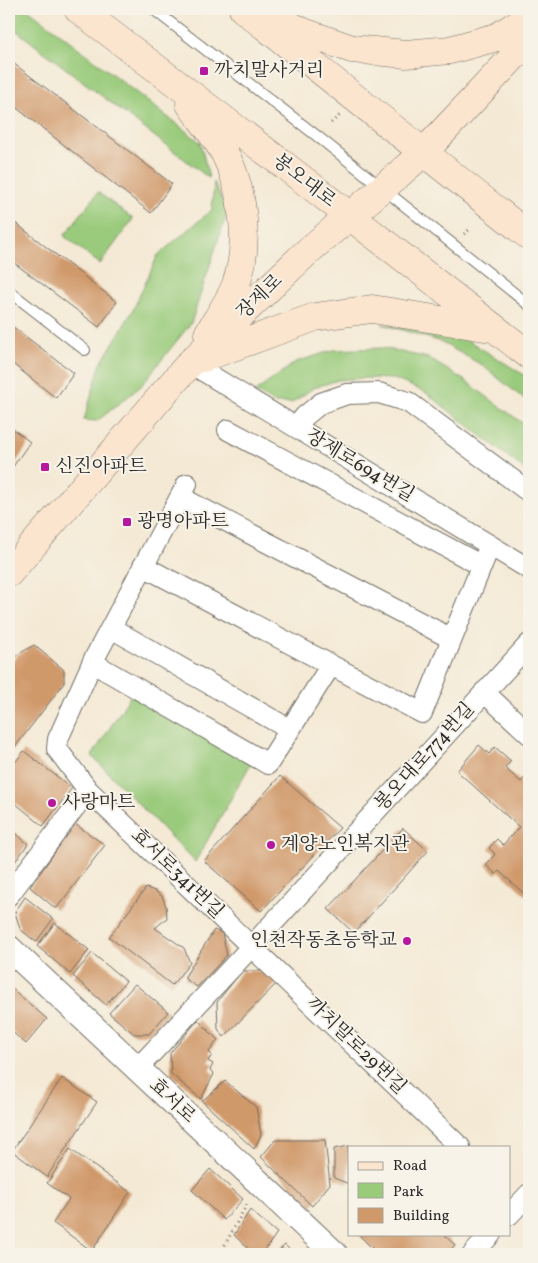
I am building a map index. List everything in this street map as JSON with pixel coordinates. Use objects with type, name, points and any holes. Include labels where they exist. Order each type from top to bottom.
[{"type":"main road","name":"봉오대로","points":[[78,9],[529,355]]},
{"type":"main road","points":[[243,9],[529,236]]},
{"type":"main road","points":[[257,9],[303,32],[352,49],[406,54],[450,50],[497,37],[529,17]]},
{"type":"main road","name":"장제로","points":[[9,573],[190,363],[308,250],[384,188],[424,152],[529,40]]},
{"type":"main road","points":[[175,83],[225,154],[238,188],[243,220],[243,254],[236,285],[190,363]]},
{"type":"main road","points":[[190,363],[315,317],[372,309],[494,328]]},
{"type":"street","name":"장제로694번길","points":[[190,363],[529,569]]},
{"type":"street","points":[[296,427],[305,416],[321,403],[347,394],[379,393],[408,402],[529,492]]},
{"type":"street","points":[[228,430],[482,566]]},
{"type":"street","points":[[331,665],[268,764],[93,663],[183,490],[452,639]]},
{"type":"street","points":[[143,566],[422,713],[490,545]]},
{"type":"street","points":[[111,628],[289,729]]},
{"type":"street","name":"봉오대로774번길","points":[[137,1068],[252,946],[529,644]]},
{"type":"street","name":"효서로341번길","points":[[93,663],[58,739],[57,749],[88,790],[252,946]]},
{"type":"street","points":[[484,692],[529,734]]},
{"type":"street","points":[[9,895],[88,790]]},
{"type":"street","name":"까치말로29번길","points":[[252,946],[459,1146]]},
{"type":"street","name":"효서로","points":[[9,948],[335,1254]]},
{"type":"street","points":[[473,1254],[489,1236]]},
{"type":"lane","points":[[153,9],[384,188],[529,305]]},
{"type":"lane","points":[[9,291],[85,350]]},
{"type":"path","points":[[331,123],[343,113]]},
{"type":"path","points":[[220,1254],[259,1183]]},
{"type":"green space","points":[[9,9],[28,9],[200,142],[209,178],[9,25]]},
{"type":"green space","points":[[372,9],[434,9],[401,15],[367,16]]},
{"type":"green space","points":[[214,182],[227,213],[191,323],[140,387],[97,421],[84,420],[101,363],[133,310],[158,255],[212,210]]},
{"type":"green space","points":[[98,192],[133,219],[100,264],[64,236]]},
{"type":"green space","points":[[382,324],[464,338],[529,378],[529,403],[482,365],[439,341]]},
{"type":"green space","points":[[383,348],[428,358],[467,382],[529,428],[529,473],[425,392],[394,379],[338,380],[313,388],[292,403],[274,403],[255,392],[296,362],[334,350]]},
{"type":"green space","points":[[131,695],[254,758],[195,862],[92,756]]},
{"type":"building","points":[[9,60],[172,184],[151,213],[9,102]]},
{"type":"building","points":[[9,218],[117,302],[99,327],[9,259]]},
{"type":"building","points":[[9,324],[74,373],[56,398],[9,361]]},
{"type":"building","points":[[9,426],[30,442],[12,468],[9,465]]},
{"type":"building","points":[[34,645],[64,670],[64,683],[9,755],[9,666],[17,655]]},
{"type":"building","points":[[479,745],[489,754],[495,747],[511,761],[505,768],[521,782],[527,775],[529,778],[529,898],[499,871],[496,874],[486,865],[495,854],[489,848],[497,839],[503,845],[519,827],[457,771]]},
{"type":"building","points":[[24,751],[72,788],[43,826],[9,798],[9,770]]},
{"type":"building","name":"계양노인복지관","points":[[280,776],[340,828],[261,911],[204,861]]},
{"type":"building","points":[[75,824],[105,845],[56,909],[30,887]]},
{"type":"building","points":[[9,827],[28,844],[9,870]]},
{"type":"building","points":[[403,828],[428,851],[354,933],[328,909]]},
{"type":"building","points":[[146,888],[162,896],[166,906],[167,918],[155,928],[184,948],[190,963],[172,985],[109,937]]},
{"type":"building","points":[[25,897],[53,919],[36,942],[20,929],[15,912]]},
{"type":"building","points":[[55,923],[89,950],[70,974],[37,946]]},
{"type":"building","points":[[214,930],[222,933],[227,955],[197,987],[184,978]]},
{"type":"building","points":[[92,953],[126,981],[106,1005],[73,976]]},
{"type":"building","points":[[242,971],[262,971],[277,983],[224,1037],[218,1029],[217,1002]]},
{"type":"building","points":[[135,984],[168,1012],[149,1034],[134,1034],[109,1013]]},
{"type":"building","points":[[9,986],[47,1019],[26,1044],[9,1029]]},
{"type":"building","points":[[198,1020],[218,1040],[209,1052],[212,1055],[208,1061],[213,1064],[210,1070],[214,1074],[201,1099],[171,1074],[170,1053]]},
{"type":"building","points":[[62,1078],[97,1102],[47,1177],[12,1151]]},
{"type":"building","points":[[225,1081],[256,1107],[261,1135],[254,1149],[202,1101]]},
{"type":"building","points":[[275,1140],[325,1140],[330,1184],[312,1206],[261,1157]]},
{"type":"building","points":[[348,1146],[348,1184],[334,1178],[334,1149]]},
{"type":"building","points":[[70,1149],[130,1192],[92,1251],[53,1223],[69,1199],[47,1183]]},
{"type":"building","points":[[210,1169],[243,1199],[224,1220],[192,1190]]},
{"type":"building","points":[[250,1210],[277,1233],[262,1254],[254,1254],[234,1235]]},
{"type":"building","points":[[360,1236],[445,1236],[455,1245],[447,1254],[378,1254]]},
{"type":"building","points":[[285,1245],[294,1254],[275,1254]]},
{"type":"place","name":"까치말사거리","points":[[204,71]]},
{"type":"place","name":"신진아파트","points":[[45,467]]},
{"type":"place","name":"광명아파트","points":[[127,522]]},
{"type":"place","name":"사랑마트","points":[[52,803]]},
{"type":"place","name":"계양노인복지관","points":[[271,845]]},
{"type":"place","name":"인천작동초등학교","points":[[407,941]]}]
